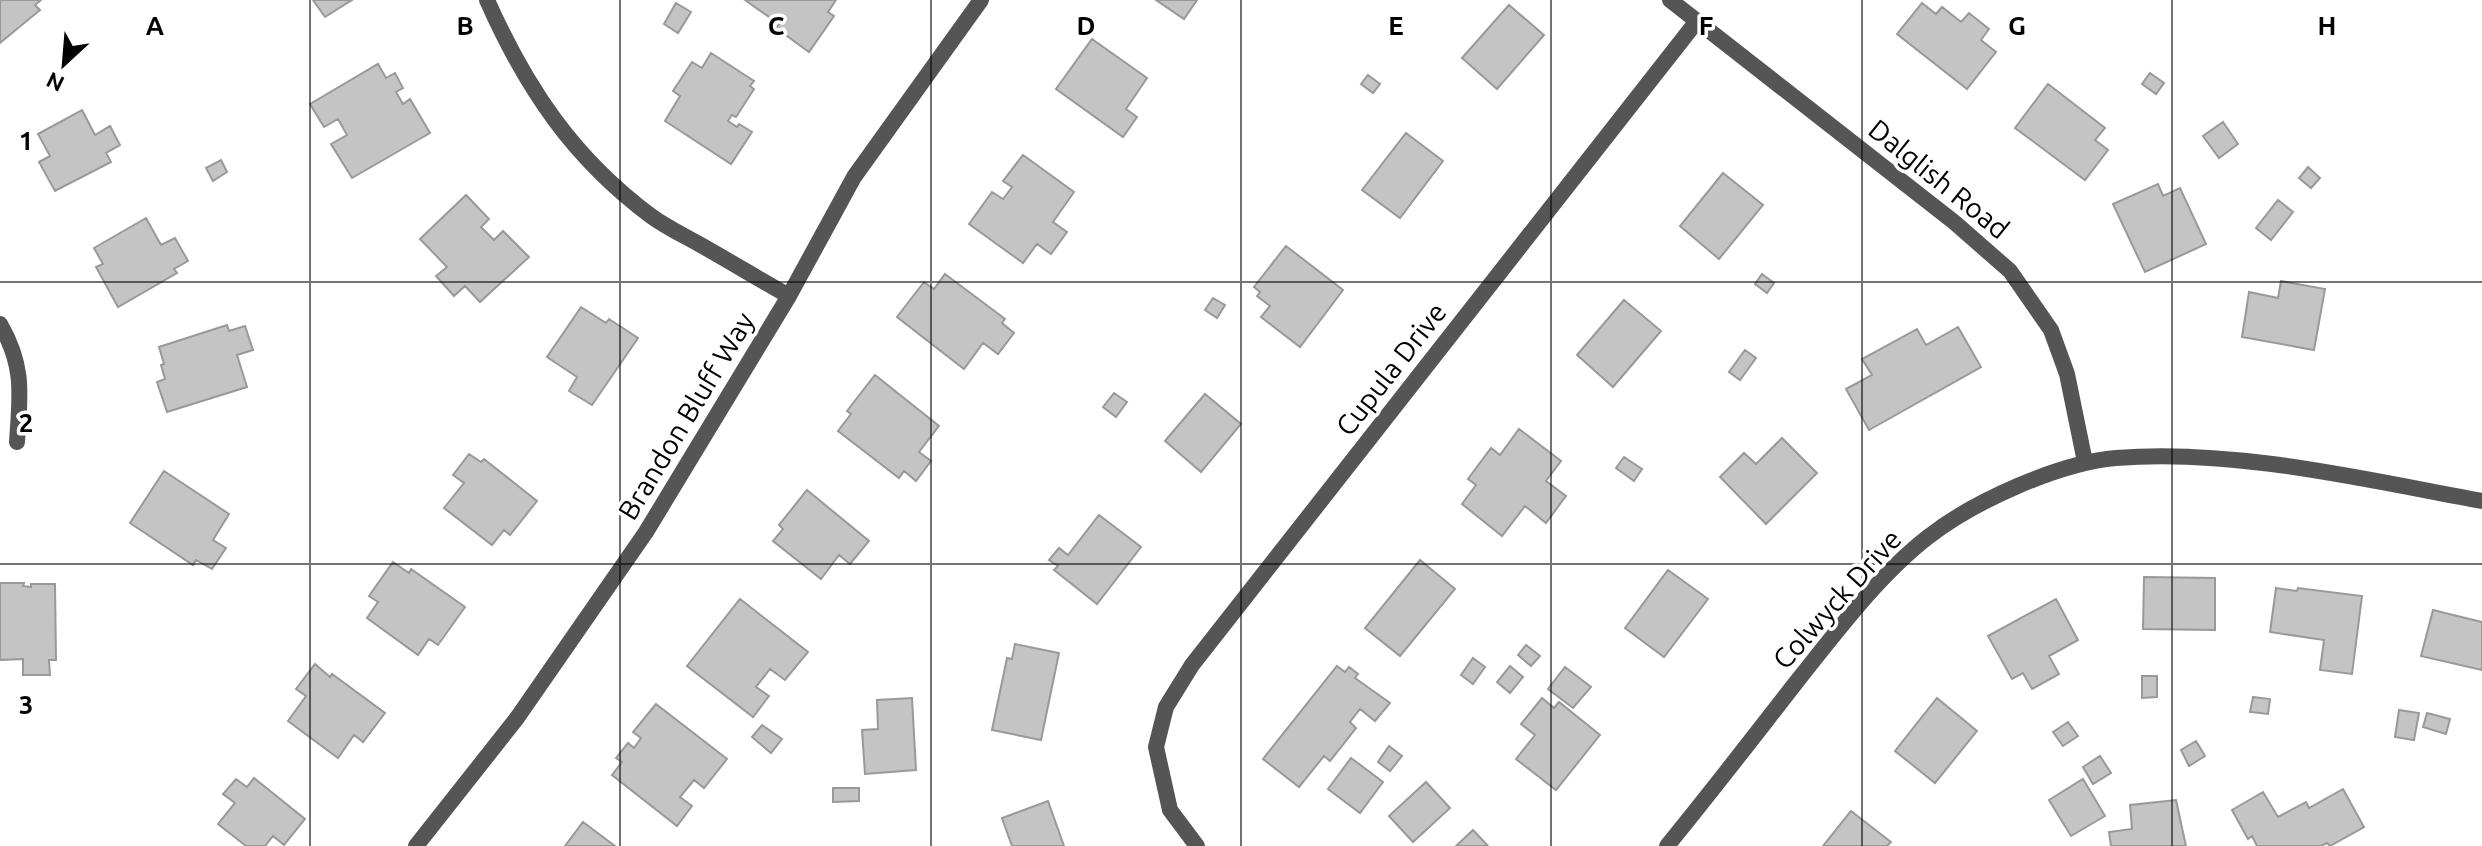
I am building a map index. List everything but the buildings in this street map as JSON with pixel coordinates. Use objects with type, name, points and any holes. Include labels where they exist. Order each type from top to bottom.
[{"type":"street","points":[[487,0],[524,76],[551,118],[592,165],[653,217],[789,296]]},
{"type":"street","name":"Brandon Bluff Way","points":[[416,846],[517,718],[646,532],[789,296],[854,177],[981,0]]},
{"type":"street","name":"Dalglish Road","points":[[1670,0],[1954,222],[2010,271],[2051,330],[2067,374],[2085,462]]},
{"type":"street","name":"Cupula Drive","points":[[1197,846],[1170,810],[1158,762],[1159,728],[1166,707],[1192,665],[1697,21]]},
{"type":"street","points":[[0,324],[13,347],[20,387],[17,442]]},
{"type":"street","name":"Colwyck Drive","points":[[1667,846],[1828,641],[1869,594],[1928,537],[1982,503],[2068,467],[2116,458],[2221,458],[2482,501]]}]
